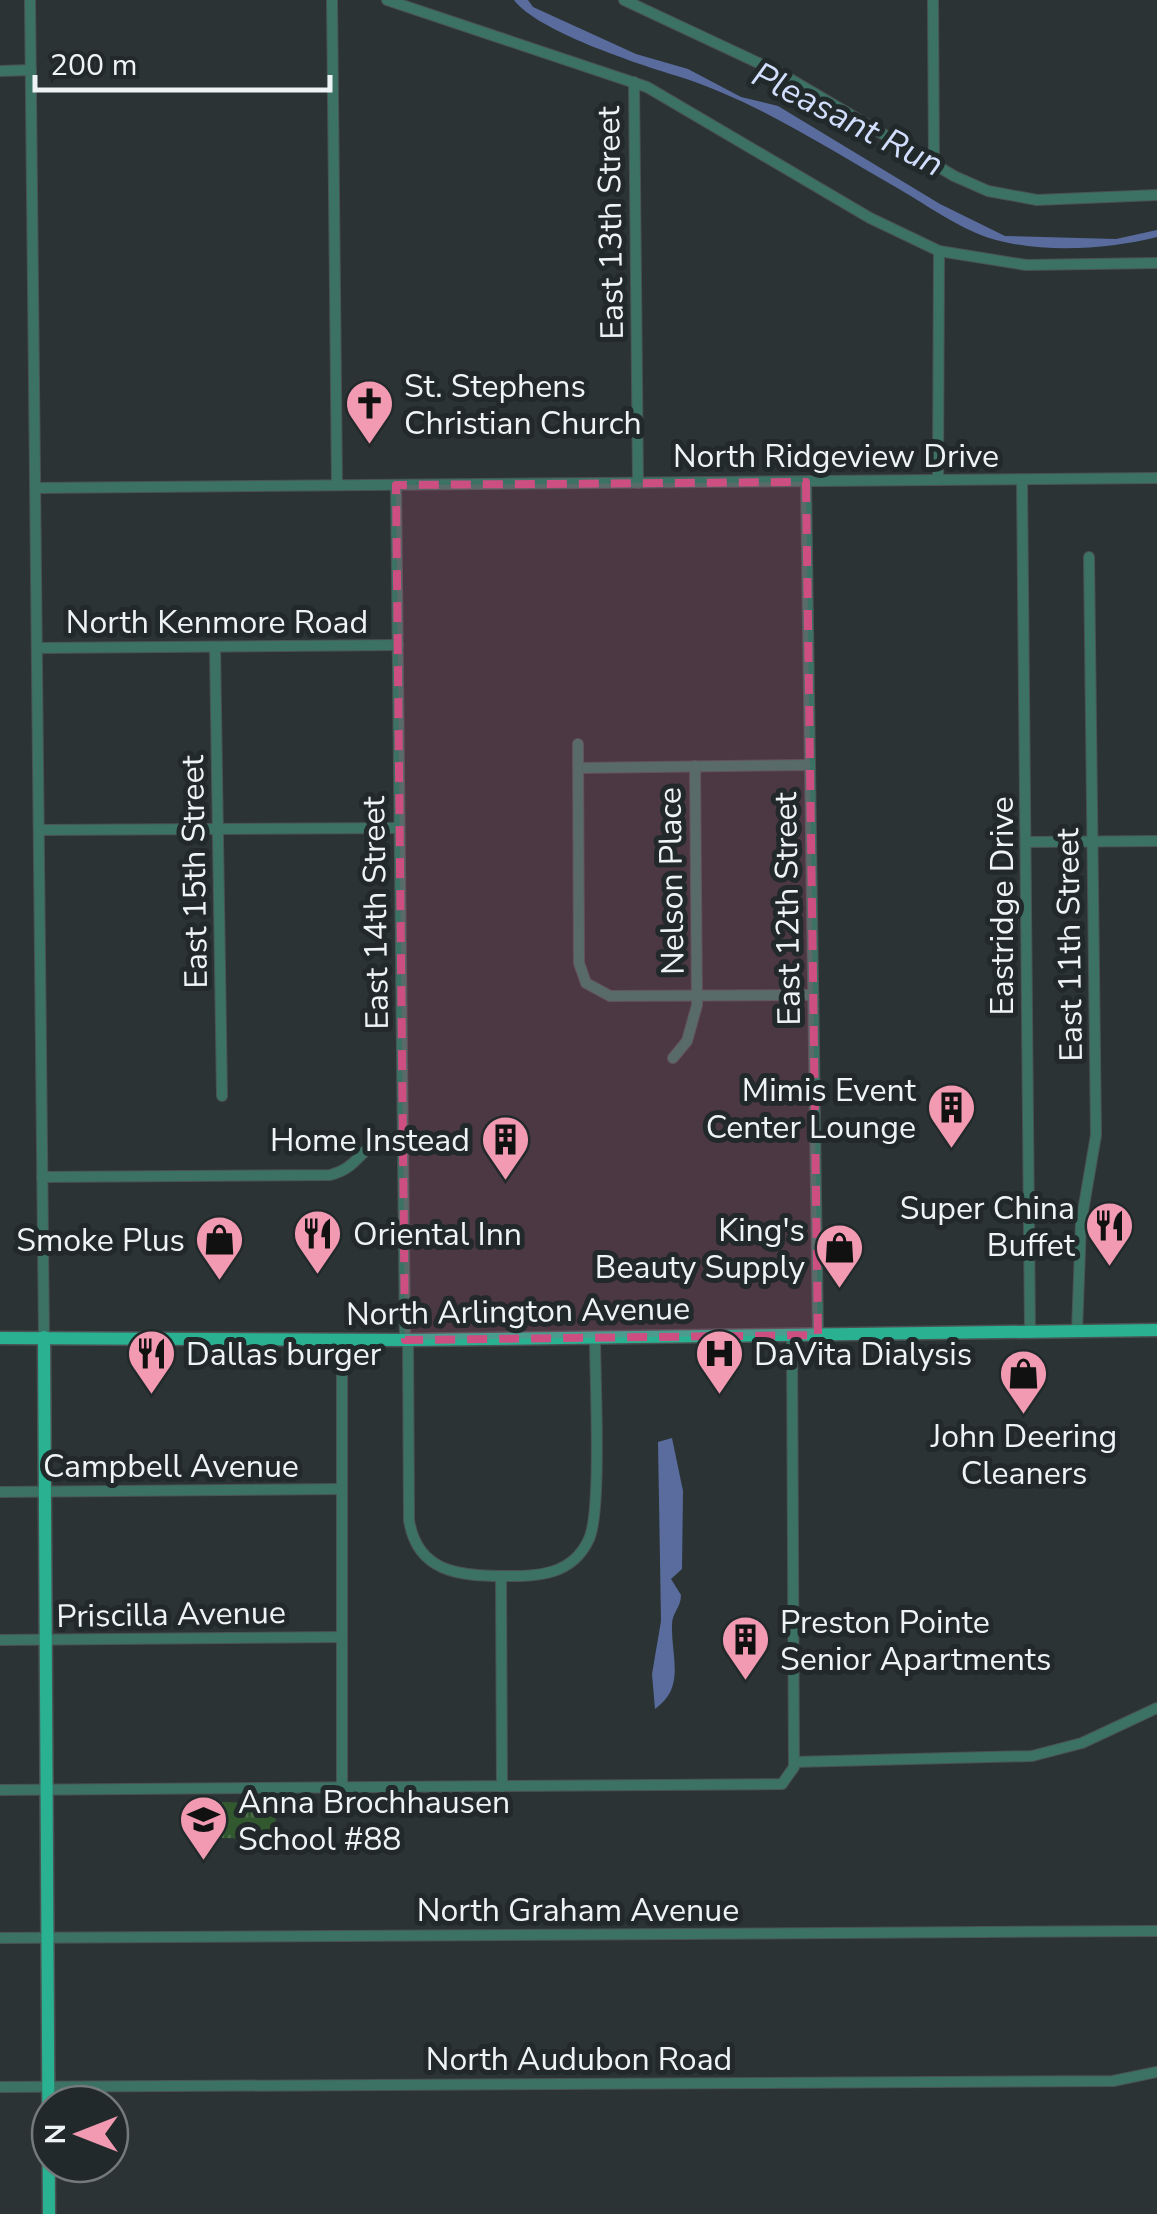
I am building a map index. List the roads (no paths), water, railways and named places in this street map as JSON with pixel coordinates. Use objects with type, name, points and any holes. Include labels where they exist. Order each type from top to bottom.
[{"type":"main road","name":"North Arlington Avenue","points":[[0,1338],[407,1340],[1157,1330]]},
{"type":"main road","points":[[44,1337],[48,2084]]},
{"type":"main road","points":[[49,2184],[49,2214]]},
{"type":"street","points":[[30,0],[44,1337]]},
{"type":"street","points":[[332,0],[337,486]]},
{"type":"street","points":[[387,0],[634,82],[870,218],[939,251],[1026,265],[1157,263]]},
{"type":"street","points":[[933,0],[934,164]]},
{"type":"street","points":[[629,1],[780,72],[976,186],[1023,199],[1157,195]]},
{"type":"street","points":[[0,70],[30,70]]},
{"type":"street","name":"East 13th Street","points":[[634,82],[638,483]]},
{"type":"street","points":[[938,480],[939,251]]},
{"type":"street","name":"North Ridgeview Drive","points":[[35,488],[1157,478]]},
{"type":"street","name":"Eastridge Drive","points":[[1022,480],[1030,1333]]},
{"type":"street","name":"East 12th Street","points":[[806,482],[818,1335]]},
{"type":"street","name":"East 14th Street","points":[[396,485],[409,1520],[415,1542],[428,1560],[448,1572],[538,1576],[559,1570],[578,1557],[590,1538],[595,1338]]},
{"type":"street","name":"East 11th Street","points":[[1077,1331],[1081,1223],[1096,1135],[1089,557]]},
{"type":"street","name":"North Kenmore Road","points":[[37,648],[398,645]]},
{"type":"street","name":"East 15th Street","points":[[215,647],[222,1096]]},
{"type":"street","points":[[578,744],[579,963],[586,983],[606,995],[813,995]]},
{"type":"street","points":[[578,768],[810,765]]},
{"type":"street","name":"Nelson Place","points":[[673,1058],[687,1042],[697,995],[695,766]]},
{"type":"street","points":[[39,830],[400,828]]},
{"type":"street","points":[[1027,842],[1157,842]]},
{"type":"street","points":[[42,1176],[330,1174],[351,1166],[378,1139],[403,1137]]},
{"type":"street","points":[[0,1790],[774,1786],[788,1779],[794,1762],[792,1336]]},
{"type":"street","points":[[342,1340],[342,1788]]},
{"type":"street","name":"Campbell Avenue","points":[[0,1492],[342,1490]]},
{"type":"street","points":[[502,1576],[502,1787]]},
{"type":"street","name":"Priscilla Avenue","points":[[0,1640],[342,1637]]},
{"type":"street","points":[[794,1762],[1032,1756],[1082,1744],[1157,1708]]},
{"type":"street","name":"North Graham Avenue","points":[[0,1938],[1157,1931]]},
{"type":"street","name":"North Audubon Road","points":[[130,2087],[1113,2082],[1157,2072]]},
{"type":"street","name":"North Audubon Road","points":[[0,2087],[30,2087]]},
{"type":"water","name":"Pleasant Run","points":[[514,0],[528,0],[533,7],[636,54],[688,69],[741,97],[778,106],[940,204],[1005,236],[1116,239],[1157,230],[1157,237],[1099,247],[1058,248],[1019,245],[987,237],[948,219],[763,112],[706,86],[565,35],[526,12]]},
{"type":"water","points":[[672,1438],[683,1491],[682,1569],[671,1579],[681,1595],[672,1625],[674,1681],[665,1700],[655,1709],[652,1674],[661,1621],[658,1442]]},
{"type":"place","name":"St. Stephens Christian Church","points":[[369,446]]},
{"type":"place","name":"Mimis Event Center Lounge","points":[[951,1150]]},
{"type":"place","name":"Home Instead","points":[[505,1182]]},
{"type":"place","name":"Super China Buffet","points":[[1110,1268]]},
{"type":"place","name":"Oriental Inn","points":[[318,1276]]},
{"type":"place","name":"Smoke Plus","points":[[220,1282]]},
{"type":"place","name":"King's Beauty Supply","points":[[840,1290]]},
{"type":"place","name":"Dallas burger","points":[[151,1396]]},
{"type":"place","name":"DaVita Dialysis","points":[[719,1396]]},
{"type":"place","name":"John Deering Cleaners","points":[[1024,1416]]},
{"type":"place","name":"Preston Pointe Senior Apartments","points":[[745,1682]]},
{"type":"place","name":"Anna Brochhausen School #88","points":[[203,1862]]}]
